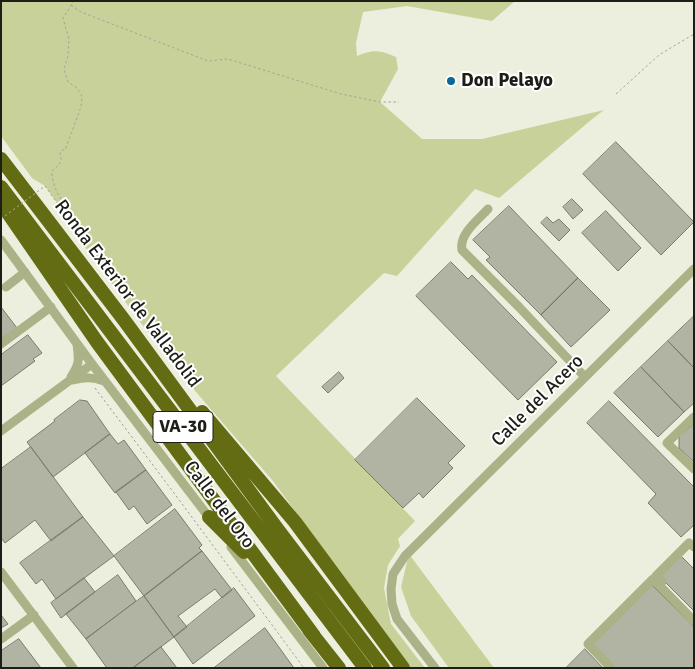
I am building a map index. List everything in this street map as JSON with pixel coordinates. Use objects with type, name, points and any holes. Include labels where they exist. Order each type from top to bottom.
[{"type":"highway","name":"Ronda Exterior de Valladolid","points":[[1,159],[124,320],[278,530],[384,668]]},
{"type":"highway","name":"Ronda Exterior de Valladolid","points":[[1,187],[365,668]]},
{"type":"highway","points":[[1,203],[97,342],[314,636]]},
{"type":"highway","points":[[124,320],[295,522],[403,668]]},
{"type":"highway","points":[[209,518],[260,570],[339,668]]},
{"type":"street","points":[[488,209],[467,232],[461,242],[462,250],[585,377]]},
{"type":"street","name":"Calle del Oro","points":[[1,240],[92,364],[323,668]]},
{"type":"street","name":"Calle del Acero","points":[[435,668],[397,619],[392,604],[393,574],[405,556],[694,269]]},
{"type":"street","points":[[6,287],[25,272]]},
{"type":"street","points":[[1,344],[51,307]]},
{"type":"street","points":[[68,381],[77,367],[79,359],[77,344]]},
{"type":"street","points":[[1,431],[92,364]]},
{"type":"street","points":[[68,381],[83,377],[94,377],[106,382]]},
{"type":"street","points":[[694,417],[667,443],[694,469]]},
{"type":"street","points":[[694,548],[689,543],[656,576],[694,614]]},
{"type":"street","points":[[1,572],[74,668]]},
{"type":"street","points":[[611,668],[588,644],[653,579],[694,621]]},
{"type":"street","points":[[1,639],[34,615]]},
{"type":"path","points":[[1,219],[45,186],[77,231],[80,227],[63,205],[52,178],[52,171],[60,165],[60,153],[62,150],[65,150],[81,107],[82,96],[77,88],[68,82],[64,69],[68,56],[69,40],[63,18],[74,1]]},
{"type":"path","points":[[71,5],[81,12],[208,61],[228,59],[340,94],[380,102],[399,102]]},
{"type":"path","points":[[616,94],[659,55],[694,34]]},
{"type":"path","points":[[94,387],[304,668]]},
{"type":"green space","points":[[1,1],[515,1],[492,21],[407,6],[363,12],[356,43],[357,56],[377,51],[396,57],[398,69],[380,102],[422,139],[482,139],[604,110],[499,198],[475,189],[397,276],[384,273],[276,376],[415,521],[398,539],[400,546],[388,565],[384,588],[391,624],[425,668],[410,668],[273,481],[196,392],[141,323],[79,239],[77,231],[45,186],[32,178],[1,136]]},
{"type":"green space","points":[[409,554],[494,668],[449,668],[411,616],[401,587]]},
{"type":"building","points":[[616,142],[694,222],[661,255],[583,174]]},
{"type":"building","points":[[572,199],[583,210],[573,219],[563,207]]},
{"type":"building","points":[[509,206],[578,278],[541,315],[486,260],[490,257],[473,240]]},
{"type":"building","points":[[606,211],[641,248],[618,271],[582,233]]},
{"type":"building","points":[[547,217],[553,223],[559,219],[570,230],[559,241],[541,223]]},
{"type":"building","points":[[451,262],[468,279],[472,275],[557,362],[518,400],[416,296]]},
{"type":"building","points":[[578,278],[610,310],[571,347],[541,315]]},
{"type":"building","points":[[1,307],[17,328],[1,339]]},
{"type":"building","points":[[694,316],[694,368],[668,341]]},
{"type":"building","points":[[28,335],[42,353],[33,359],[35,361],[1,386],[1,355]]},
{"type":"building","points":[[668,341],[694,368],[694,403],[684,412],[641,367]]},
{"type":"building","points":[[641,367],[684,412],[658,437],[614,393]]},
{"type":"building","points":[[339,372],[344,378],[328,393],[322,387]]},
{"type":"building","points":[[417,398],[465,446],[448,463],[453,468],[423,498],[419,493],[403,508],[355,460]]},
{"type":"building","points":[[80,400],[87,401],[110,434],[53,477],[27,442]]},
{"type":"building","points":[[609,401],[694,487],[694,525],[681,537],[648,503],[656,494],[587,423]]},
{"type":"building","points":[[694,424],[694,462],[679,448],[679,437]]},
{"type":"building","points":[[110,434],[118,444],[124,440],[146,470],[115,493],[85,453]]},
{"type":"building","points":[[31,447],[83,517],[51,541],[35,520],[5,543],[1,538],[1,469]]},
{"type":"building","points":[[146,470],[172,505],[147,524],[134,506],[129,510],[116,492]]},
{"type":"building","points":[[175,509],[202,545],[199,548],[202,551],[144,596],[114,556]]},
{"type":"building","points":[[83,517],[114,556],[56,599],[42,579],[36,584],[20,563]]},
{"type":"building","points":[[202,551],[232,590],[222,598],[215,589],[178,616],[187,627],[174,637],[144,596]]},
{"type":"building","points":[[681,556],[694,569],[694,611],[660,577]]},
{"type":"building","points":[[118,575],[136,601],[86,639],[66,614]]},
{"type":"building","points":[[84,578],[95,592],[61,618],[51,603]]},
{"type":"building","points":[[651,584],[694,627],[694,668],[613,668],[590,645]]},
{"type":"building","points":[[234,588],[255,616],[193,664],[174,637]]},
{"type":"building","points":[[144,596],[174,637],[133,668],[107,668],[86,639]]},
{"type":"building","points":[[1,615],[8,624],[1,628]]},
{"type":"building","points":[[265,628],[294,668],[214,668]]},
{"type":"building","points":[[19,639],[41,668],[1,668],[1,651]]},
{"type":"building","points":[[161,647],[177,668],[133,668]]},
{"type":"building","points":[[585,649],[603,668],[566,668]]},
{"type":"place","name":"Don Pelayo","points":[[451,81]]}]
